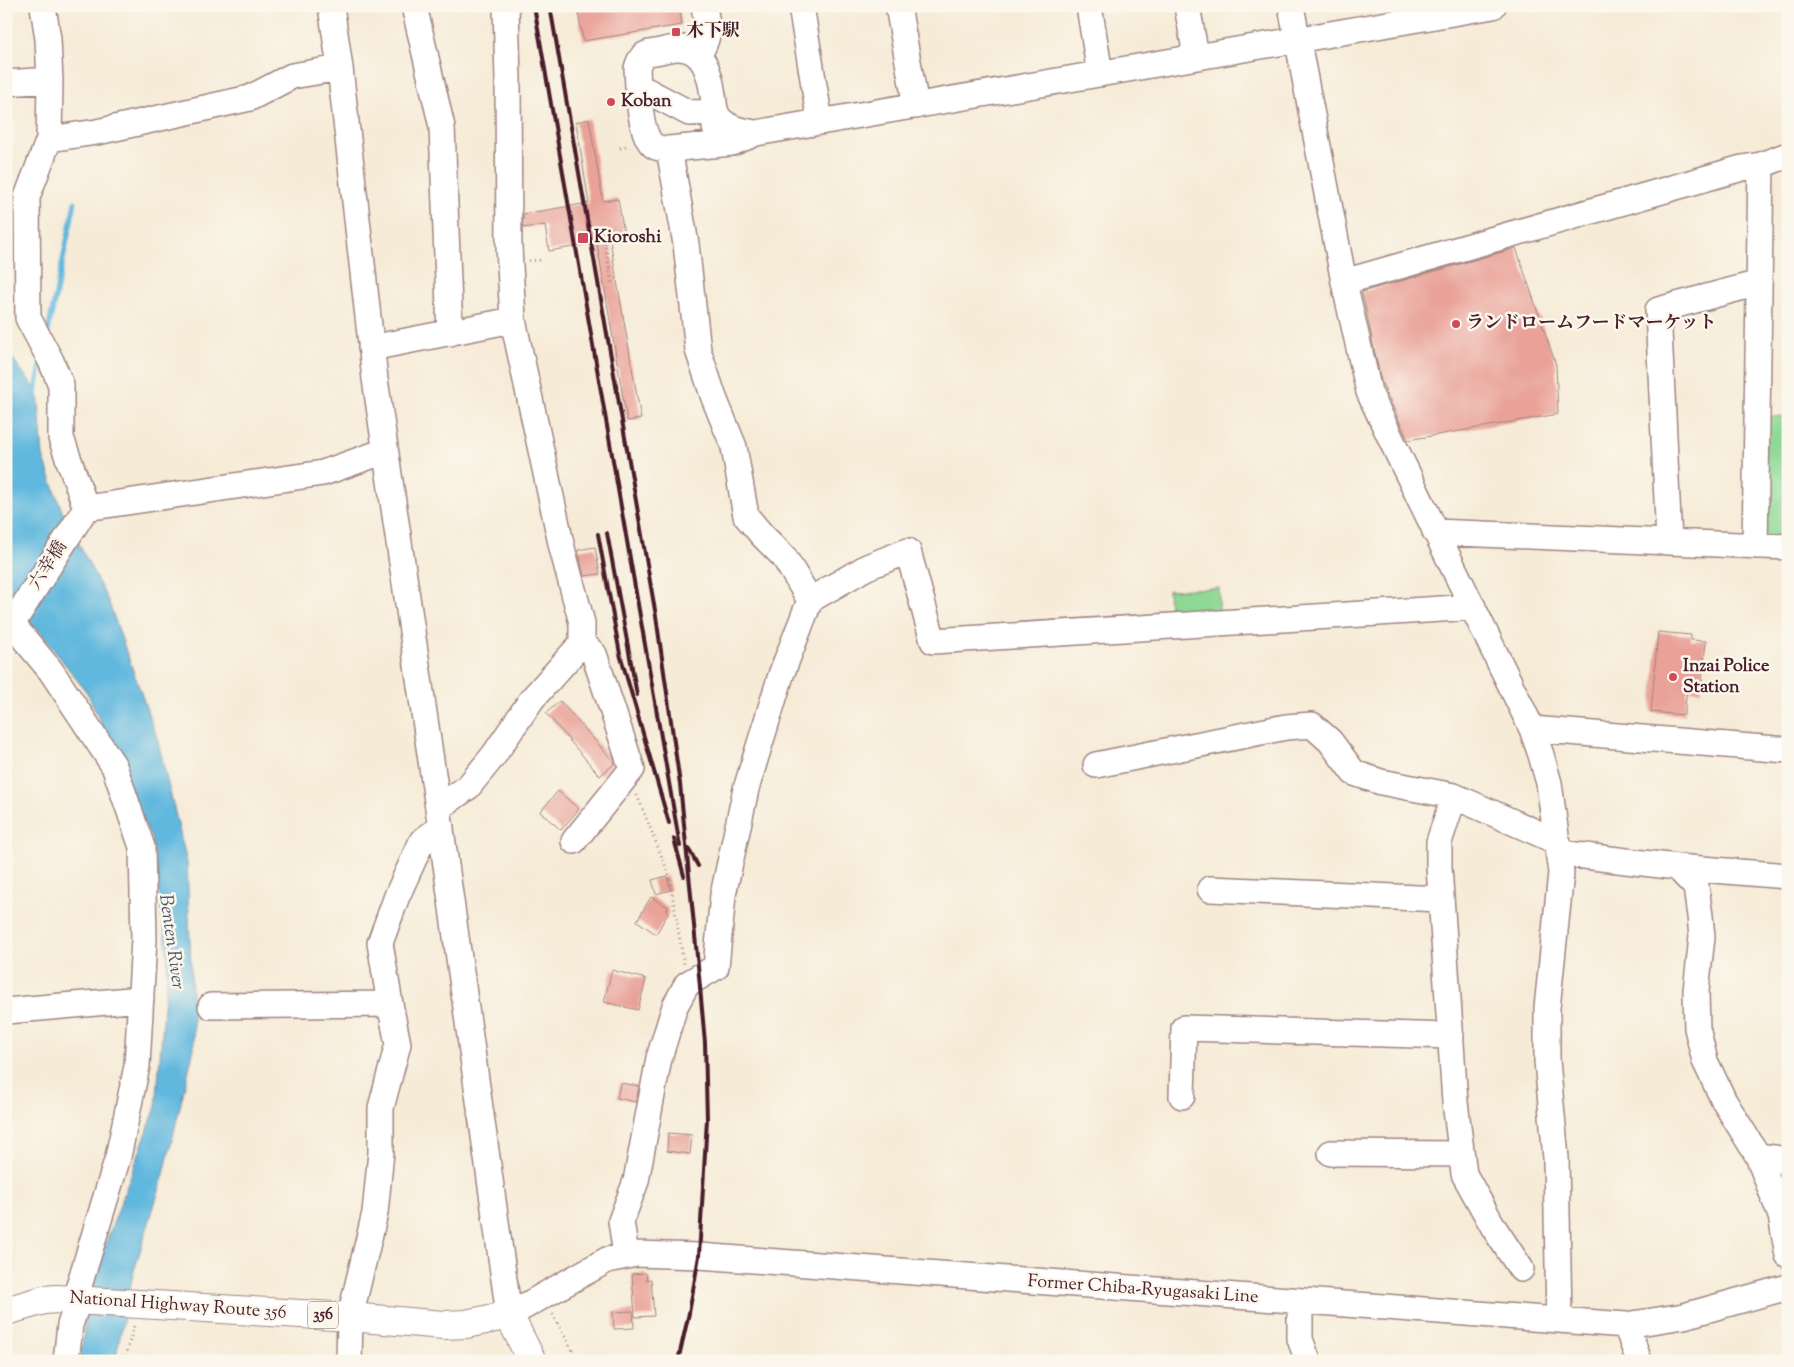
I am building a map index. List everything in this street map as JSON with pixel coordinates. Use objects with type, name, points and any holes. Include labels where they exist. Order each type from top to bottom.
[{"type":"highway","name":"National Highway Route 356","points":[[6,1311],[44,1300],[79,1300],[350,1317],[444,1325],[466,1324],[510,1315]]},
{"type":"highway","points":[[510,1315],[532,1361]]},
{"type":"street","points":[[43,6],[48,39],[50,139],[27,198],[28,318],[52,361],[61,385],[61,438],[86,508],[323,473],[385,451]]},
{"type":"street","points":[[331,6],[385,451],[440,818],[510,1315]]},
{"type":"street","points":[[414,6],[442,127],[450,333]]},
{"type":"street","points":[[349,1361],[350,1317],[375,1213],[381,1152],[381,1108],[398,1044],[380,943],[397,896],[422,841],[494,755],[532,699],[582,643],[582,623],[562,548],[513,320],[509,246],[506,6]]},
{"type":"street","points":[[698,56],[708,39],[704,6]]},
{"type":"street","points":[[801,6],[820,122]]},
{"type":"street","points":[[898,6],[916,106]]},
{"type":"street","points":[[1088,6],[1100,74]]},
{"type":"street","points":[[1187,6],[1196,56]]},
{"type":"street","points":[[1291,6],[1344,282],[1369,392],[1532,730],[1549,784],[1561,873],[1547,1008],[1546,1061],[1556,1158],[1559,1320]]},
{"type":"street","points":[[703,145],[710,140],[716,123],[710,74],[705,64],[689,50],[678,48],[643,55],[637,68],[644,128],[648,140],[654,146],[669,150],[732,143],[756,133],[1493,6]]},
{"type":"street","points":[[50,139],[97,132],[250,98],[292,76],[340,68]]},
{"type":"street","points":[[6,83],[50,80]]},
{"type":"street","points":[[638,86],[689,113],[715,112]]},
{"type":"street","points":[[715,112],[719,118],[732,128],[756,133]]},
{"type":"street","points":[[669,150],[686,244],[698,350],[714,398],[734,447],[746,516],[784,557],[810,600]]},
{"type":"street","points":[[1344,282],[1788,155]]},
{"type":"street","points":[[1755,546],[1761,164]]},
{"type":"street","points":[[1670,542],[1658,310],[1759,284]]},
{"type":"street","points":[[371,348],[513,320]]},
{"type":"street","name":"六幸橋","points":[[9,624],[86,508]]},
{"type":"street","points":[[1435,532],[1788,547]]},
{"type":"street","points":[[626,1255],[621,1221],[636,1182],[659,1058],[675,1006],[687,984],[716,967],[723,895],[746,789],[781,675],[810,600],[867,567],[908,551],[934,641],[1473,608]]},
{"type":"street","points":[[9,624],[51,671],[114,766],[142,847],[144,939],[137,1066],[118,1157],[79,1300],[70,1325],[66,1361]]},
{"type":"street","points":[[574,841],[632,769],[594,654],[582,643]]},
{"type":"street","points":[[1096,765],[1286,727],[1312,726],[1330,741],[1354,773],[1381,782],[1454,796],[1559,848],[1677,867],[1788,876]]},
{"type":"street","points":[[1532,730],[1788,750]]},
{"type":"street","points":[[1454,796],[1439,842],[1439,866],[1455,1102],[1461,1154],[1464,1174],[1494,1228],[1521,1269]]},
{"type":"street","points":[[1677,867],[1696,887],[1702,937],[1696,991],[1697,1028],[1705,1060],[1724,1101],[1758,1156],[1781,1216],[1788,1256]]},
{"type":"street","points":[[1210,888],[1441,899]]},
{"type":"street","points":[[6,1011],[141,999]]},
{"type":"street","points":[[212,1006],[390,1004]]},
{"type":"street","points":[[1182,1096],[1184,1028],[1451,1036]]},
{"type":"street","points":[[1332,1153],[1461,1154]]},
{"type":"street","points":[[1758,1156],[1788,1160]]},
{"type":"street","name":"Former Chiba-Ryugasaki Line","points":[[510,1315],[607,1260],[626,1255],[654,1254],[1626,1325],[1684,1316],[1788,1287]]},
{"type":"street","points":[[1300,1301],[1300,1339],[1308,1361]]},
{"type":"street","points":[[1626,1325],[1639,1361]]},
{"type":"path","points":[[605,242],[612,286]]},
{"type":"path","points":[[628,773],[669,875],[687,984]]},
{"type":"path","points":[[543,1296],[578,1361]]},
{"type":"path","points":[[124,1361],[137,1318],[137,1303]]},
{"type":"green space","points":[[1788,416],[1788,542],[1763,541],[1765,417]]},
{"type":"green space","points":[[1219,588],[1219,620],[1170,623],[1168,590]]},
{"type":"water","name":"Benten River","points":[[12,358],[38,392],[43,456],[62,511],[109,603],[157,738],[187,862],[194,1048],[164,1174],[133,1274],[115,1361],[80,1361],[89,1289],[156,1107],[168,958],[151,838],[88,694],[37,628],[6,609],[6,372]]},
{"type":"building","points":[[577,6],[679,6],[682,25],[583,41]]},
{"type":"building","points":[[589,119],[603,201],[618,199],[625,239],[610,241],[641,419],[627,421],[597,243],[549,251],[545,225],[523,228],[523,214],[589,203],[576,122]]},
{"type":"building","name":"ランドロームフードマーケット","points":[[1516,248],[1556,365],[1558,414],[1408,440],[1381,381],[1362,292]]},
{"type":"building","points":[[595,547],[600,574],[584,576],[578,550]]},
{"type":"building","points":[[1658,632],[1691,635],[1691,640],[1706,641],[1701,691],[1687,690],[1684,715],[1651,712]]},
{"type":"building","points":[[560,701],[615,763],[600,776],[546,713]]},
{"type":"building","points":[[558,791],[579,809],[561,830],[540,812]]},
{"type":"building","points":[[667,876],[671,890],[656,894],[652,880]]},
{"type":"building","points":[[651,897],[668,907],[667,910],[669,912],[656,934],[637,921]]},
{"type":"building","points":[[612,970],[646,979],[638,1010],[604,1002]]},
{"type":"building","points":[[620,1083],[639,1086],[636,1102],[617,1098]]},
{"type":"building","points":[[668,1133],[692,1135],[690,1154],[667,1151]]},
{"type":"building","points":[[646,1273],[647,1280],[651,1279],[654,1316],[635,1317],[632,1274]]},
{"type":"building","points":[[633,1311],[634,1328],[614,1329],[613,1312]]},
{"type":"waterway","points":[[47,336],[75,202]]},
{"type":"waterway","points":[[35,395],[41,364]]},
{"type":"railway","points":[[534,6],[680,846]]},
{"type":"railway","points":[[550,6],[656,616],[680,784],[699,976],[705,1043],[707,1119],[699,1256],[678,1361]]},
{"type":"railway","points":[[607,533],[637,695]]},
{"type":"railway","points":[[598,534],[620,654],[669,823]]},
{"type":"railway","points":[[674,839],[684,876]]},
{"type":"railway","points":[[689,849],[698,866]]},
{"type":"place","name":"木下駅","points":[[676,32]]},
{"type":"place","name":"Koban","points":[[611,102]]},
{"type":"place","name":"Kioroshi","points":[[583,238]]},
{"type":"place","name":"ランドロームフードマーケット","points":[[1456,324]]},
{"type":"place","name":"Inzai Police Station","points":[[1673,677]]}]
